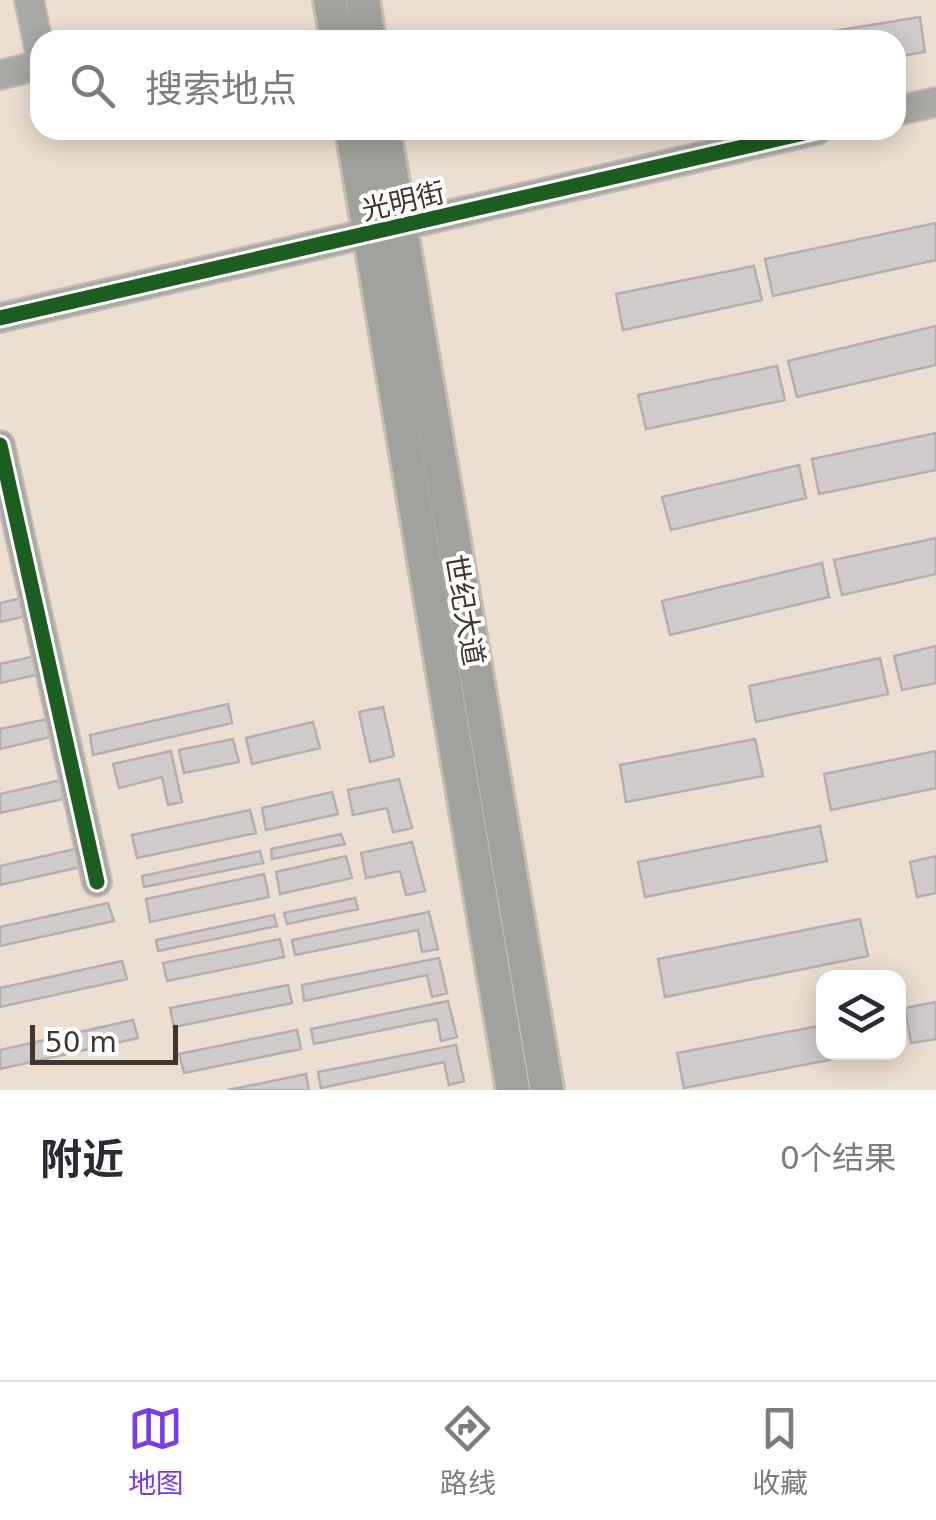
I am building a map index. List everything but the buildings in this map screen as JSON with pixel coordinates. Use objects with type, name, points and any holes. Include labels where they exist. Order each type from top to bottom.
[{"type":"main road","points":[[330,0],[335,30]]},
{"type":"main road","points":[[363,0],[368,30]]},
{"type":"main road","name":"世纪大道","points":[[355,140],[384,231],[547,1090]]},
{"type":"main road","name":"世纪大道","points":[[384,140],[384,231],[513,1090]]},
{"type":"street","points":[[29,0],[35,30]]},
{"type":"street","points":[[0,75],[30,68]]},
{"type":"street","points":[[906,110],[936,102]]},
{"type":"street","name":"光明街","points":[[0,318],[774,140]]},
{"type":"street","points":[[0,445],[97,882]]},
{"type":"cycle path","points":[[0,318],[774,140]]},
{"type":"cycle path","points":[[0,445],[97,882]]}]
